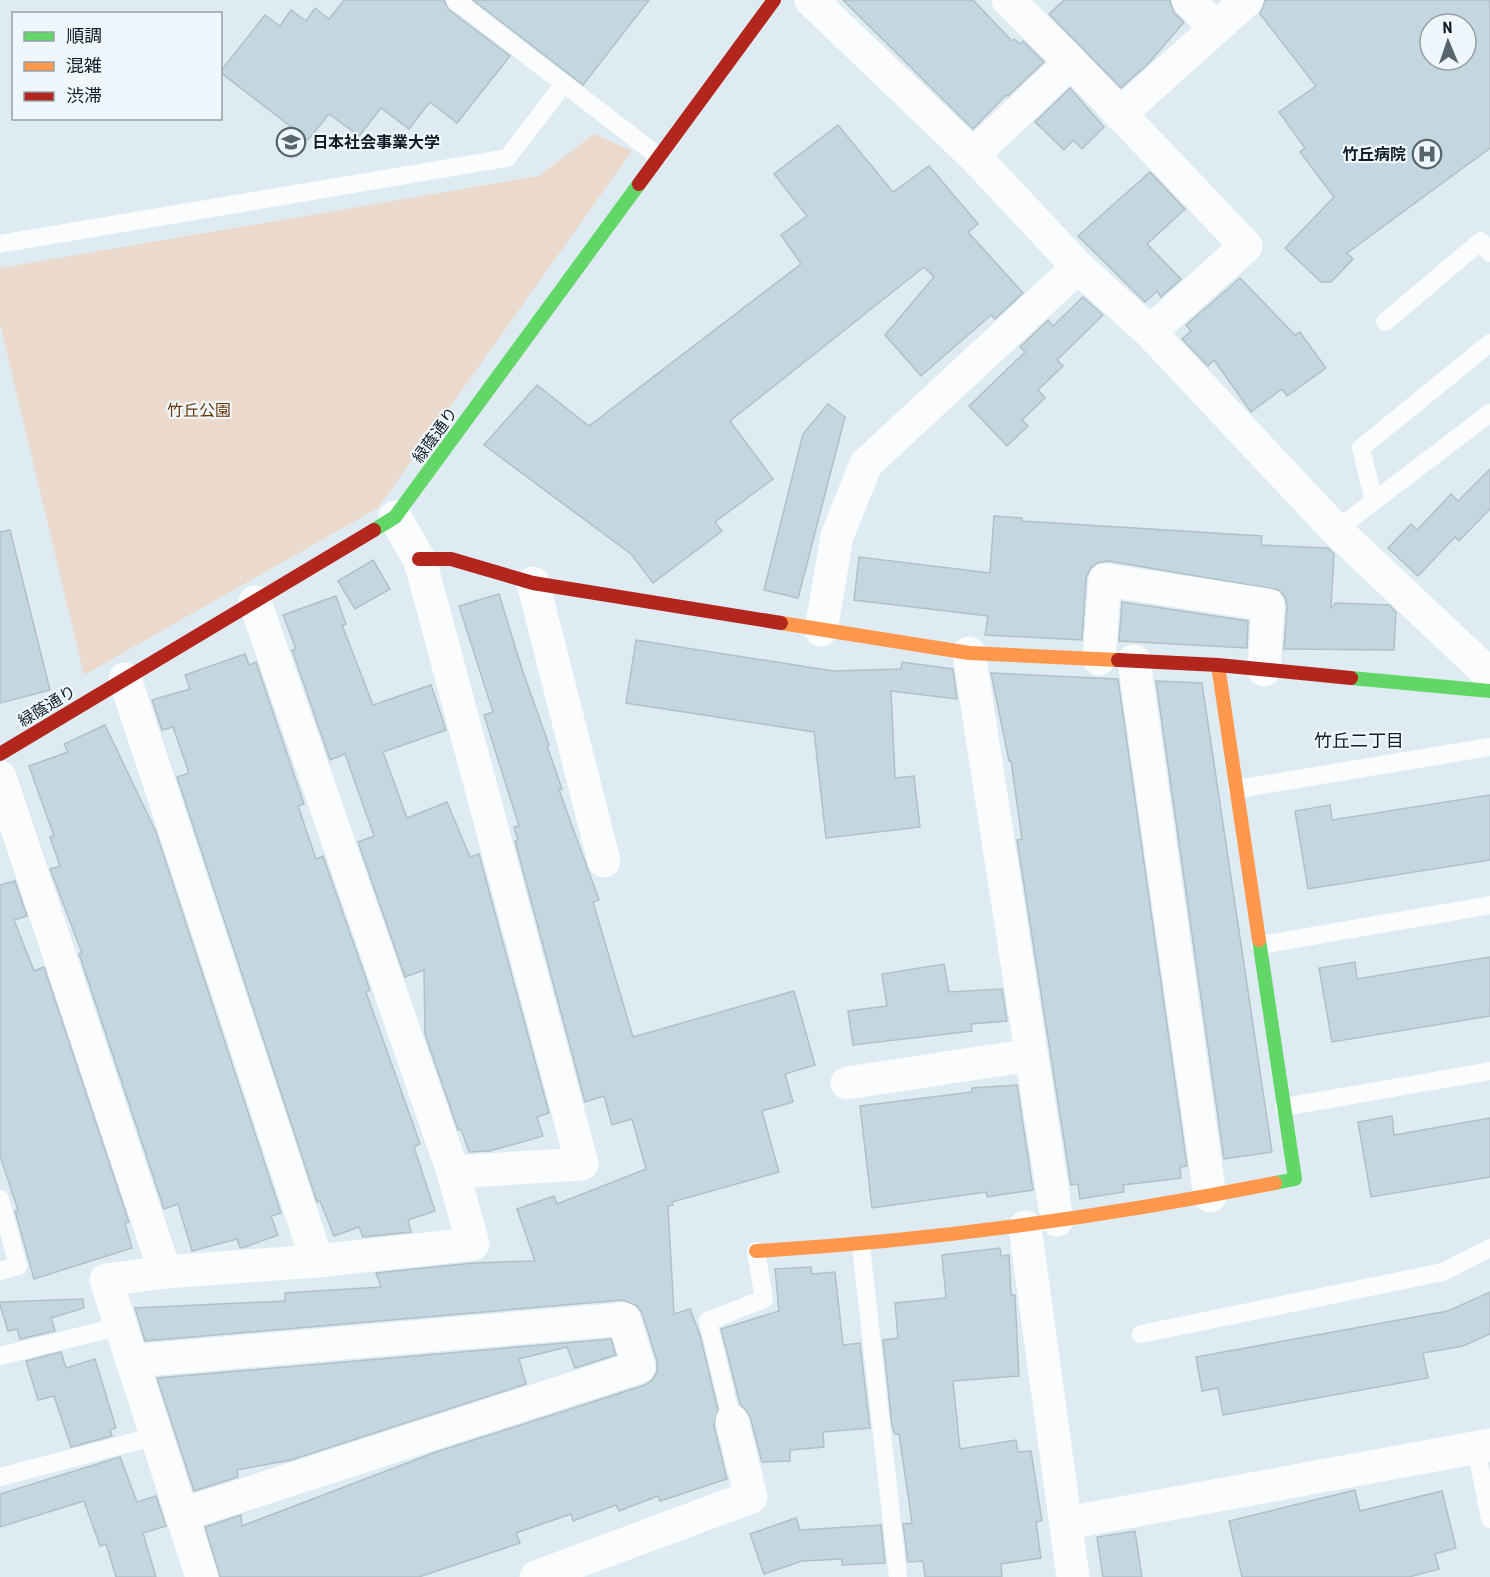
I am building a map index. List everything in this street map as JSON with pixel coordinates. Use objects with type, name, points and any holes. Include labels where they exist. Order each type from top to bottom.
[{"type":"street","name":"緑蔭通り","points":[[0,754],[395,517],[774,0]]},
{"type":"street","points":[[811,0],[974,155],[1078,267],[1150,332],[1336,530],[1490,675]]},
{"type":"street","points":[[1008,0],[1071,62],[1246,246],[1150,332]]},
{"type":"street","points":[[1188,0],[1216,28]]},
{"type":"street","points":[[1120,114],[1247,0]]},
{"type":"street","points":[[974,155],[1071,62]]},
{"type":"street","points":[[821,630],[837,536],[866,464],[1078,267]]},
{"type":"street","points":[[395,517],[418,559],[582,1164],[453,1172]]},
{"type":"street","points":[[418,559],[452,559],[533,583],[969,653],[1218,665],[1490,691]]},
{"type":"street","points":[[1099,659],[1105,580],[1268,605],[1264,670]]},
{"type":"street","points":[[533,583],[604,861]]},
{"type":"street","points":[[202,1577],[106,1280],[165,1272],[317,1261],[473,1244],[453,1172],[255,602]]},
{"type":"street","points":[[969,653],[1057,1220]]},
{"type":"street","points":[[1134,661],[1210,1196]]},
{"type":"street","points":[[756,1251],[861,1246],[1025,1227],[1296,1179],[1218,665]]},
{"type":"street","points":[[125,679],[317,1261]]},
{"type":"street","points":[[0,777],[165,1272]]},
{"type":"street","points":[[847,1083],[1030,1055]]},
{"type":"street","points":[[1025,1227],[1073,1577]]},
{"type":"street","points":[[132,1361],[624,1319],[639,1367],[182,1515]]},
{"type":"street","points":[[536,1577],[583,1569],[751,1497],[732,1421]]},
{"type":"street","points":[[1067,1523],[1483,1446]]},
{"type":"lane","points":[[455,0],[658,156]]},
{"type":"lane","points":[[0,244],[507,158],[564,84]]},
{"type":"lane","points":[[1385,322],[1481,242],[1490,253]]},
{"type":"lane","points":[[1374,501],[1360,448],[1490,343]]},
{"type":"lane","points":[[1336,530],[1490,412]]},
{"type":"lane","points":[[1237,789],[1490,747]]},
{"type":"lane","points":[[1260,945],[1490,905]]},
{"type":"lane","points":[[1284,1107],[1490,1071]]},
{"type":"lane","points":[[0,1199],[18,1266],[0,1271]]},
{"type":"lane","points":[[861,1246],[898,1577]]},
{"type":"lane","points":[[1141,1334],[1443,1272],[1490,1248]]},
{"type":"lane","points":[[732,1421],[708,1321],[764,1299],[756,1251]]},
{"type":"lane","points":[[0,1356],[121,1326]]},
{"type":"lane","points":[[0,1476],[156,1436]]},
{"type":"lane","points":[[1483,1446],[1490,1519]]},
{"type":"green space","name":"竹丘公園","points":[[594,134],[632,151],[378,508],[84,675],[0,324],[0,268],[539,176]]},
{"type":"building","points":[[344,0],[444,0],[448,9],[510,56],[457,123],[430,102],[409,129],[381,108],[359,136],[329,114],[308,140],[222,74],[222,69],[265,15],[280,26],[291,10],[306,21],[315,8],[329,19]]},
{"type":"building","points":[[473,0],[649,0],[583,85]]},
{"type":"building","points":[[843,0],[973,0],[1012,41],[1014,39],[1020,44],[1023,41],[1044,62],[1008,96],[1006,95],[973,129]]},
{"type":"building","points":[[1064,0],[1170,0],[1174,13],[1184,22],[1149,63],[1121,88],[1049,14]]},
{"type":"building","points":[[1265,0],[1490,0],[1490,148],[1347,253],[1353,259],[1331,282],[1321,282],[1285,248],[1334,197],[1300,152],[1305,148],[1279,112],[1316,86],[1260,14]]},
{"type":"building","points":[[1070,88],[1104,127],[1082,149],[1073,140],[1064,150],[1035,122]]},
{"type":"building","points":[[838,125],[893,192],[929,166],[978,224],[968,232],[1023,293],[995,319],[991,315],[921,376],[885,335],[934,277],[924,267],[730,421],[773,479],[715,522],[722,531],[653,583],[631,554],[484,445],[537,385],[589,426],[801,264],[781,235],[807,216],[774,174]]},
{"type":"building","points":[[1150,172],[1185,209],[1147,244],[1181,279],[1161,297],[1157,291],[1145,302],[1078,236]]},
{"type":"building","points":[[1240,278],[1295,335],[1300,332],[1326,368],[1287,396],[1282,389],[1251,412],[1214,360],[1208,366],[1182,339],[1191,331],[1186,325]]},
{"type":"building","points":[[1083,297],[1103,315],[1057,360],[1063,366],[1038,390],[1045,398],[1022,420],[1028,426],[1007,446],[969,406],[1025,352],[1020,347],[1048,320],[1053,326]]},
{"type":"building","points":[[828,404],[845,417],[798,598],[764,590],[803,434]]},
{"type":"building","points":[[1490,469],[1490,509],[1459,541],[1455,537],[1418,576],[1388,548],[1411,524],[1417,530],[1451,494],[1458,501]]},
{"type":"building","points":[[994,516],[1022,518],[1022,521],[1262,536],[1261,545],[1328,548],[1334,554],[1331,608],[1336,603],[1389,605],[1396,612],[1394,650],[1284,649],[1287,606],[1285,597],[1279,590],[1108,561],[1097,563],[1090,569],[1086,578],[1082,640],[985,635],[988,616],[854,600],[859,557],[990,573]]},
{"type":"building","points":[[10,530],[50,690],[0,703],[0,532]]},
{"type":"building","points":[[373,560],[390,589],[355,609],[338,581]]},
{"type":"building","points":[[499,594],[549,745],[547,746],[562,789],[559,790],[599,900],[593,902],[633,1037],[794,991],[815,1065],[785,1074],[793,1102],[762,1111],[779,1172],[672,1202],[673,1205],[668,1206],[674,1314],[690,1309],[700,1335],[718,1410],[714,1426],[727,1479],[660,1501],[658,1496],[619,1511],[616,1505],[573,1521],[571,1514],[516,1533],[520,1543],[419,1577],[220,1577],[205,1527],[241,1515],[242,1526],[436,1452],[645,1385],[657,1372],[657,1361],[642,1313],[637,1306],[623,1300],[145,1341],[135,1308],[285,1301],[285,1293],[381,1287],[376,1273],[473,1263],[535,1261],[517,1209],[554,1196],[557,1204],[646,1169],[632,1119],[612,1125],[604,1096],[585,1102],[515,841],[518,840],[514,827],[519,826],[484,715],[493,712],[459,606]]},
{"type":"building","points":[[336,596],[346,624],[342,625],[373,705],[431,685],[446,730],[383,752],[407,818],[447,802],[470,857],[479,854],[549,1113],[537,1117],[543,1136],[490,1151],[469,1152],[461,1129],[458,1130],[425,1034],[424,970],[405,977],[358,842],[374,836],[345,754],[330,760],[292,650],[296,649],[283,615]]},
{"type":"building","points":[[1122,602],[1248,621],[1247,648],[1119,641]]},
{"type":"building","points":[[636,640],[833,671],[901,669],[902,662],[953,669],[957,699],[891,691],[895,778],[914,776],[920,827],[826,838],[814,732],[626,703]]},
{"type":"building","points":[[245,654],[249,665],[256,662],[304,804],[298,806],[316,859],[323,856],[370,990],[366,992],[420,1144],[414,1147],[435,1211],[408,1220],[411,1232],[363,1237],[359,1227],[334,1236],[320,1201],[317,1202],[177,777],[189,773],[173,727],[162,730],[152,700],[190,689],[185,675]]},
{"type":"building","points":[[991,673],[1118,679],[1187,1166],[1180,1167],[1181,1178],[1123,1185],[1124,1192],[1080,1199],[1078,1184],[1071,1185],[1017,840],[1022,839],[1011,761],[1009,761]]},
{"type":"building","points":[[1156,681],[1202,683],[1272,1152],[1224,1159]]},
{"type":"building","points":[[105,725],[156,832],[281,1213],[271,1216],[278,1235],[245,1247],[240,1248],[237,1239],[192,1251],[178,1204],[164,1209],[79,954],[82,953],[50,869],[60,866],[50,837],[54,836],[29,766],[68,752],[64,744]]},
{"type":"building","points":[[1490,795],[1490,860],[1308,889],[1295,811],[1330,805],[1332,820]]},
{"type":"building","points":[[15,881],[27,916],[14,920],[34,971],[44,967],[129,1222],[125,1223],[132,1248],[34,1279],[15,1211],[18,1210],[0,1156],[0,885]]},
{"type":"building","points":[[1490,957],[1490,1016],[1332,1042],[1319,968],[1355,962],[1357,979]]},
{"type":"building","points":[[944,964],[949,992],[1002,989],[1007,1021],[971,1024],[972,1031],[853,1045],[848,1011],[887,1006],[882,974]]},
{"type":"building","points":[[1017,1085],[1033,1190],[987,1197],[986,1192],[872,1208],[860,1106],[972,1092],[972,1088]]},
{"type":"building","points":[[1392,1116],[1394,1135],[1490,1118],[1490,1177],[1371,1197],[1358,1122]]},
{"type":"building","points":[[1000,1248],[1001,1256],[1009,1255],[1011,1295],[1015,1295],[1019,1376],[953,1381],[960,1449],[1016,1440],[1018,1452],[1031,1451],[1042,1521],[1036,1522],[1041,1558],[1001,1564],[1002,1577],[925,1577],[923,1561],[908,1562],[903,1524],[912,1523],[899,1434],[895,1434],[892,1426],[883,1340],[898,1338],[895,1303],[946,1298],[942,1255]]},
{"type":"building","points":[[811,1267],[812,1274],[835,1272],[843,1345],[860,1343],[870,1428],[823,1432],[824,1447],[790,1450],[790,1461],[762,1462],[750,1416],[740,1404],[721,1329],[779,1311],[775,1269]]},
{"type":"building","points":[[1490,1292],[1490,1334],[1463,1346],[1423,1353],[1428,1378],[1223,1415],[1218,1388],[1202,1391],[1196,1357],[1448,1311]]},
{"type":"building","points":[[83,1299],[84,1308],[51,1318],[55,1331],[20,1339],[17,1329],[8,1331],[0,1305],[0,1302]]},
{"type":"building","points":[[611,1339],[616,1355],[575,1368],[567,1347],[519,1359],[526,1384],[291,1460],[237,1470],[238,1477],[194,1491],[157,1378]]},
{"type":"building","points":[[61,1352],[66,1368],[95,1359],[116,1428],[110,1430],[112,1436],[71,1447],[54,1396],[38,1400],[26,1361]]},
{"type":"building","points":[[120,1457],[137,1502],[156,1496],[166,1526],[143,1533],[156,1577],[116,1577],[106,1544],[100,1546],[84,1501],[0,1527],[0,1494]]},
{"type":"building","points":[[1355,1490],[1360,1511],[1442,1491],[1456,1548],[1435,1554],[1439,1569],[1409,1577],[1242,1577],[1229,1521]]},
{"type":"building","points":[[796,1518],[800,1530],[881,1525],[885,1563],[842,1565],[842,1559],[802,1561],[764,1574],[750,1534]]},
{"type":"building","points":[[1135,1531],[1142,1577],[1103,1577],[1097,1537]]},
{"type":"traffic: fast","points":[[374,530],[395,517],[639,184]]},
{"type":"traffic: fast","points":[[1351,678],[1490,691]]},
{"type":"traffic: fast","points":[[1259,940],[1295,1179],[1275,1183]]},
{"type":"traffic: slow","points":[[781,623],[969,653],[1118,660]]},
{"type":"traffic: slow","points":[[1218,665],[1259,940]]},
{"type":"traffic: slow","points":[[756,1251],[887,1241],[1017,1226],[1146,1207],[1275,1183]]},
{"type":"traffic: jam","points":[[639,184],[774,0]]},
{"type":"traffic: jam","points":[[0,754],[374,530]]},
{"type":"traffic: jam","points":[[419,559],[451,559],[533,583],[781,623]]},
{"type":"traffic: jam","points":[[1118,660],[1218,665],[1351,678]]},
{"type":"place","name":"日本社会事業大学","points":[[291,142]]},
{"type":"place","name":"竹丘病院","points":[[1427,154]]},
{"type":"district","name":"竹丘二丁目","points":[[1359,740]]}]
